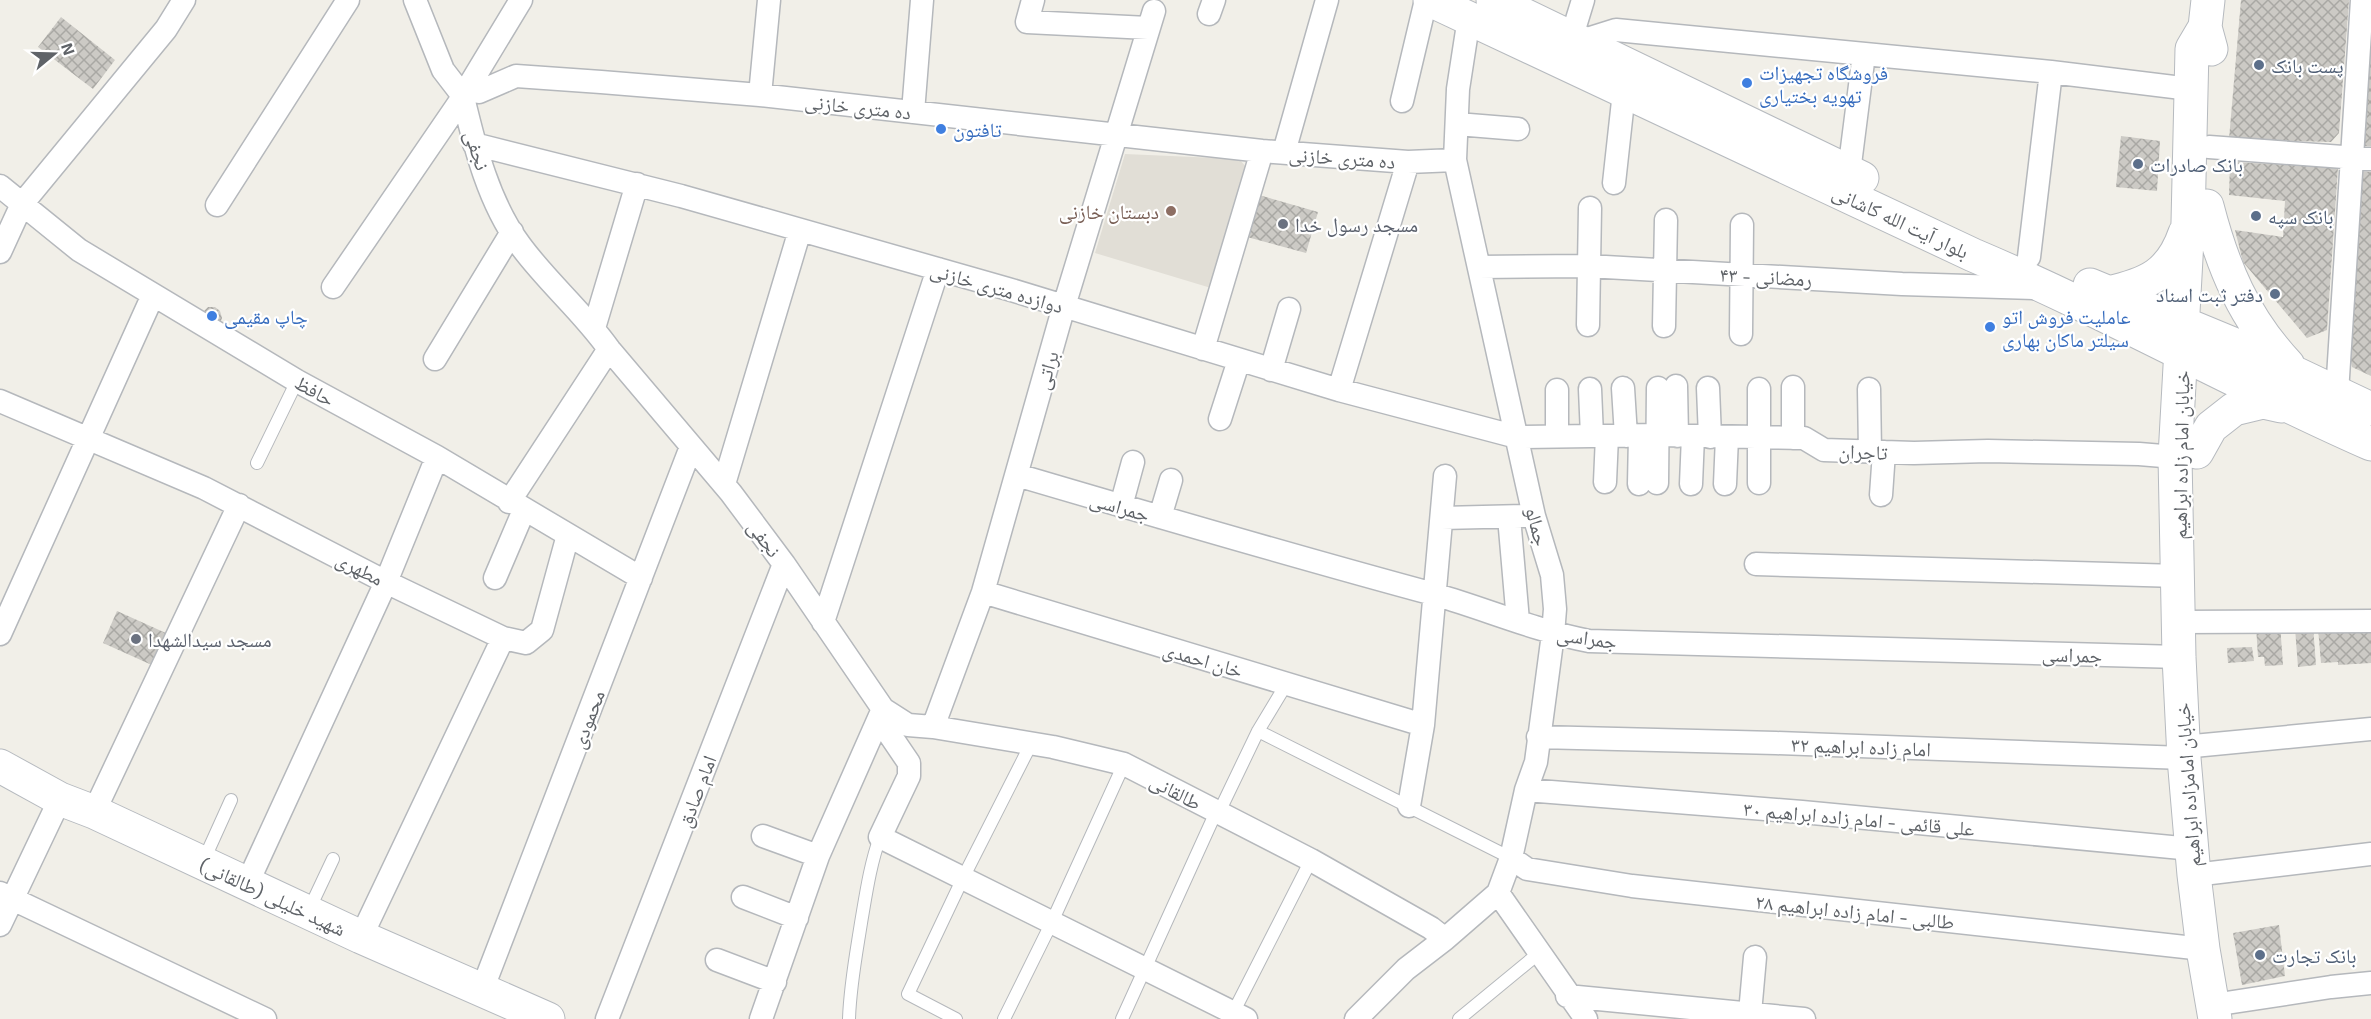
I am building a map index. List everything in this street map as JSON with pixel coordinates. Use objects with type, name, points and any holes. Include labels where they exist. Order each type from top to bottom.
[{"type":"main road","name":"بلوار آیت الله کاشانی","points":[[1428,0],[1480,6],[1576,39],[2029,257],[2105,303],[2189,344],[2291,409],[2371,444]]},
{"type":"main road","name":"بلوار آیت الله کاشانی","points":[[1480,6],[1624,92],[1973,255],[2053,289],[2105,303]]},
{"type":"main road","name":"خیابان امام زاده ابراهیم","points":[[2197,214],[2190,89],[2192,49],[2206,14]]},
{"type":"main road","name":"خیابان امام زاده ابراهیم","points":[[2178,563],[2197,214],[2209,147],[2212,52],[2206,14]]},
{"type":"main road","points":[[2197,214],[2179,250],[2161,272],[2105,303],[2156,368],[2172,403],[2183,450],[2234,409],[2263,402],[2291,409]]},
{"type":"main road","points":[[2197,214],[2239,298],[2256,326],[2297,375]]},
{"type":"main road","name":"بلوار آیت الله کاشانی","points":[[2189,344],[2240,347],[2371,409]]},
{"type":"main road","name":"خیابان امامزاده ابراهیم","points":[[2178,563],[2183,753],[2203,949],[2214,1012]]},
{"type":"main road","name":"شهید خلیلی (طالقانی)","points":[[0,766],[60,799],[94,812],[361,937],[548,1019]]},
{"type":"street","points":[[0,252],[22,204],[166,29],[184,0]]},
{"type":"street","points":[[217,205],[348,0]]},
{"type":"street","points":[[415,0],[443,70],[468,93]]},
{"type":"street","points":[[333,287],[468,93],[521,0]]},
{"type":"street","points":[[760,95],[770,0]]},
{"type":"street","points":[[913,112],[922,0]]},
{"type":"street","name":"براتی","points":[[933,727],[983,592],[1064,306],[1151,19],[1027,22],[1033,0]]},
{"type":"street","points":[[1203,349],[1327,0]]},
{"type":"street","points":[[1402,101],[1428,0]]},
{"type":"street","points":[[1583,0],[1576,39],[1616,30],[2051,72],[2190,89]]},
{"type":"street","points":[[2337,393],[2361,158],[2362,0]]},
{"type":"street","name":"جمالو","points":[[1480,6],[1458,89],[1455,160],[1534,516],[1552,574],[1555,609],[1536,762],[1526,790],[1511,858],[1498,893]]},
{"type":"street","points":[[1849,172],[1864,54]]},
{"type":"street","points":[[2029,257],[2051,72]]},
{"type":"street","name":"ده متری خازنی","points":[[468,93],[516,76],[760,95],[1273,152],[1408,162],[1455,160]]},
{"type":"street","points":[[1614,183],[1624,92]]},
{"type":"street","name":"نجفی","points":[[468,93],[474,144],[501,213],[520,246],[594,328],[609,349],[724,484],[784,564],[883,709]]},
{"type":"street","points":[[1457,124],[1518,129]]},
{"type":"street","name":"دوازده متری خازنی","points":[[474,144],[637,184],[938,269],[1339,390],[1517,437]]},
{"type":"street","points":[[2209,147],[2361,158]]},
{"type":"street","points":[[1339,390],[1408,162]]},
{"type":"street","points":[[594,328],[637,184]]},
{"type":"street","name":"حافظ","points":[[0,186],[79,250],[297,381],[437,457],[516,506],[641,578]]},
{"type":"street","points":[[1588,325],[1590,208]]},
{"type":"street","points":[[1664,326],[1666,219]]},
{"type":"street","points":[[1741,334],[1742,225]]},
{"type":"street","points":[[724,484],[800,230]]},
{"type":"street","points":[[435,358],[512,232]]},
{"type":"street","name":"رمضانی - ۴۳","points":[[1479,267],[1588,266],[1902,284],[2053,289]]},
{"type":"street","points":[[823,622],[938,269]]},
{"type":"street","points":[[0,634],[153,295]]},
{"type":"street","points":[[1271,370],[1289,309]]},
{"type":"street","points":[[495,578],[516,506],[609,349]]},
{"type":"street","points":[[1220,419],[1239,360]]},
{"type":"street","points":[[1648,483],[1667,387]]},
{"type":"street","points":[[1793,387],[1793,438]]},
{"type":"street","points":[[1623,388],[1691,484]]},
{"type":"street","points":[[1605,482],[1659,436],[1708,388]]},
{"type":"street","points":[[1590,389],[1725,484]]},
{"type":"street","points":[[1759,389],[1760,483]]},
{"type":"street","points":[[1869,389],[1881,495]]},
{"type":"street","points":[[1557,390],[1557,436]]},
{"type":"street","name":"مطهری","points":[[0,400],[204,488],[386,582],[503,638],[526,643],[542,630],[568,535]]},
{"type":"street","name":"تاجران","points":[[1517,437],[1804,438],[1824,450],[1877,452],[2139,454],[2183,450]]},
{"type":"street","name":"محمودی","points":[[482,990],[691,447]]},
{"type":"street","points":[[247,884],[386,582],[437,457]]},
{"type":"street","points":[[1121,506],[1133,462]]},
{"type":"street","name":"جمراسی","points":[[1017,475],[1436,595],[1553,634],[1589,641],[2179,657]]},
{"type":"street","points":[[1409,806],[1423,725],[1445,476]]},
{"type":"street","points":[[1160,517],[1171,480]]},
{"type":"street","points":[[94,812],[239,506]]},
{"type":"street","points":[[1442,518],[1534,516]]},
{"type":"street","points":[[1509,517],[1518,621]]},
{"type":"street","points":[[1756,564],[2178,563]]},
{"type":"street","name":"امام صادق","points":[[607,1019],[784,564]]},
{"type":"street","name":"خان احمدی","points":[[983,592],[1423,725]]},
{"type":"street","points":[[2179,622],[2371,621]]},
{"type":"street","points":[[361,937],[503,638]]},
{"type":"street","points":[[883,709],[890,735],[909,763],[909,776],[880,837],[1051,924],[1146,968],[1236,1017]]},
{"type":"street","points":[[766,1017],[775,982],[818,856],[883,709]]},
{"type":"street","name":"طالقانی","points":[[883,709],[908,725],[933,727],[1093,755],[1124,764],[1311,860],[1431,928],[1445,939]]},
{"type":"street","name":"امام زاده ابراهیم ۳۲","points":[[1538,737],[2183,753],[2371,729]]},
{"type":"street","name":"علی قائمی - امام زاده ابراهیم ۳۰","points":[[1526,790],[1802,812],[2193,862],[2371,854]]},
{"type":"street","points":[[0,925],[6,896],[60,799]]},
{"type":"street","points":[[763,836],[818,856]]},
{"type":"street","name":"طالبی - امام زاده ابراهیم ۲۸","points":[[1511,858],[1527,869],[1632,886],[2203,949]]},
{"type":"street","points":[[1356,1019],[1406,969],[1498,893],[1567,996],[1586,1019]]},
{"type":"street","points":[[6,896],[265,1019]]},
{"type":"street","points":[[743,897],[797,918]]},
{"type":"street","points":[[1750,1013],[1755,957]]},
{"type":"street","points":[[717,960],[775,982]]},
{"type":"street","points":[[2214,1012],[2331,987],[2371,983]]},
{"type":"street","points":[[1567,996],[1804,1019]]},
{"type":"lane","points":[[257,464],[297,381]]},
{"type":"lane","points":[[1122,1019],[1216,812],[1222,806],[1258,731],[1287,683]]},
{"type":"lane","points":[[1258,731],[1511,858]]},
{"type":"lane","points":[[956,1019],[908,994],[963,878],[1031,744]]},
{"type":"lane","points":[[1004,1019],[1051,924],[1124,764]]},
{"type":"lane","points":[[202,863],[231,800]]},
{"type":"lane","points":[[849,1019],[850,991],[873,858],[880,837]]},
{"type":"lane","points":[[308,912],[333,859]]},
{"type":"lane","points":[[1236,1017],[1311,860]]},
{"type":"lane","points":[[1459,1019],[1539,953]]},
{"type":"shaded area","name":"دبستان خازنی","points":[[1125,154],[1239,159],[1247,168],[1211,288],[1095,253]]},
{"type":"building","points":[[2241,0],[2349,0],[2339,133],[2331,142],[2229,139]]},
{"type":"building","points":[[61,17],[115,60],[93,89],[38,47]]},
{"type":"building","points":[[2371,31],[2371,146],[2360,146]]},
{"type":"building","name":"بانک صادرات","points":[[2121,136],[2160,141],[2157,191],[2116,187]]},
{"type":"building","points":[[2230,162],[2338,167],[2327,330],[2307,338],[2243,262],[2235,230],[2283,237],[2285,201],[2229,195]]},
{"type":"building","points":[[2358,171],[2371,172],[2371,376],[2352,367],[2346,341]]},
{"type":"building","name":"مسجد رسول خدا","points":[[1259,195],[1318,212],[1306,253],[1247,237]]},
{"type":"building","points":[[208,307],[215,307],[220,311],[222,318],[220,324],[203,312]]},
{"type":"building","name":"مسجد سیدالشهدا","points":[[117,611],[168,634],[154,666],[103,643]]},
{"type":"building","points":[[2280,624],[2283,665],[2265,666],[2264,657],[2258,657],[2256,626]]},
{"type":"building","points":[[2313,626],[2316,665],[2298,667],[2295,628]]},
{"type":"building","points":[[2318,628],[2371,629],[2371,663],[2338,665],[2338,662],[2321,663]]},
{"type":"building","points":[[2252,647],[2254,661],[2228,663],[2227,648]]},
{"type":"building","name":"بانک تجارت","points":[[2279,925],[2285,976],[2242,985],[2233,933]]},
{"type":"place","name":"پست بانک","points":[[2259,65]]},
{"type":"place","name":"فروشگاه تجهیزات تهویه بختیاری","points":[[1747,83]]},
{"type":"place","name":"تافتون","points":[[941,129]]},
{"type":"place","name":"بانک صادرات","points":[[2138,164]]},
{"type":"place","name":"دبستان خازنی","points":[[1171,211]]},
{"type":"place","name":"بانک سپه","points":[[2256,216]]},
{"type":"place","name":"مسجد رسول خدا","points":[[1283,224]]},
{"type":"place","name":"دفتر ثبت اسناد","points":[[2275,294]]},
{"type":"place","name":"چاپ مقیمی","points":[[212,316]]},
{"type":"place","name":"عاملیت فروش اتو سیلتر ماکان بهاری","points":[[1990,327]]},
{"type":"place","name":"مسجد سیدالشهدا","points":[[136,639]]},
{"type":"place","name":"بانک تجارت","points":[[2260,955]]}]
